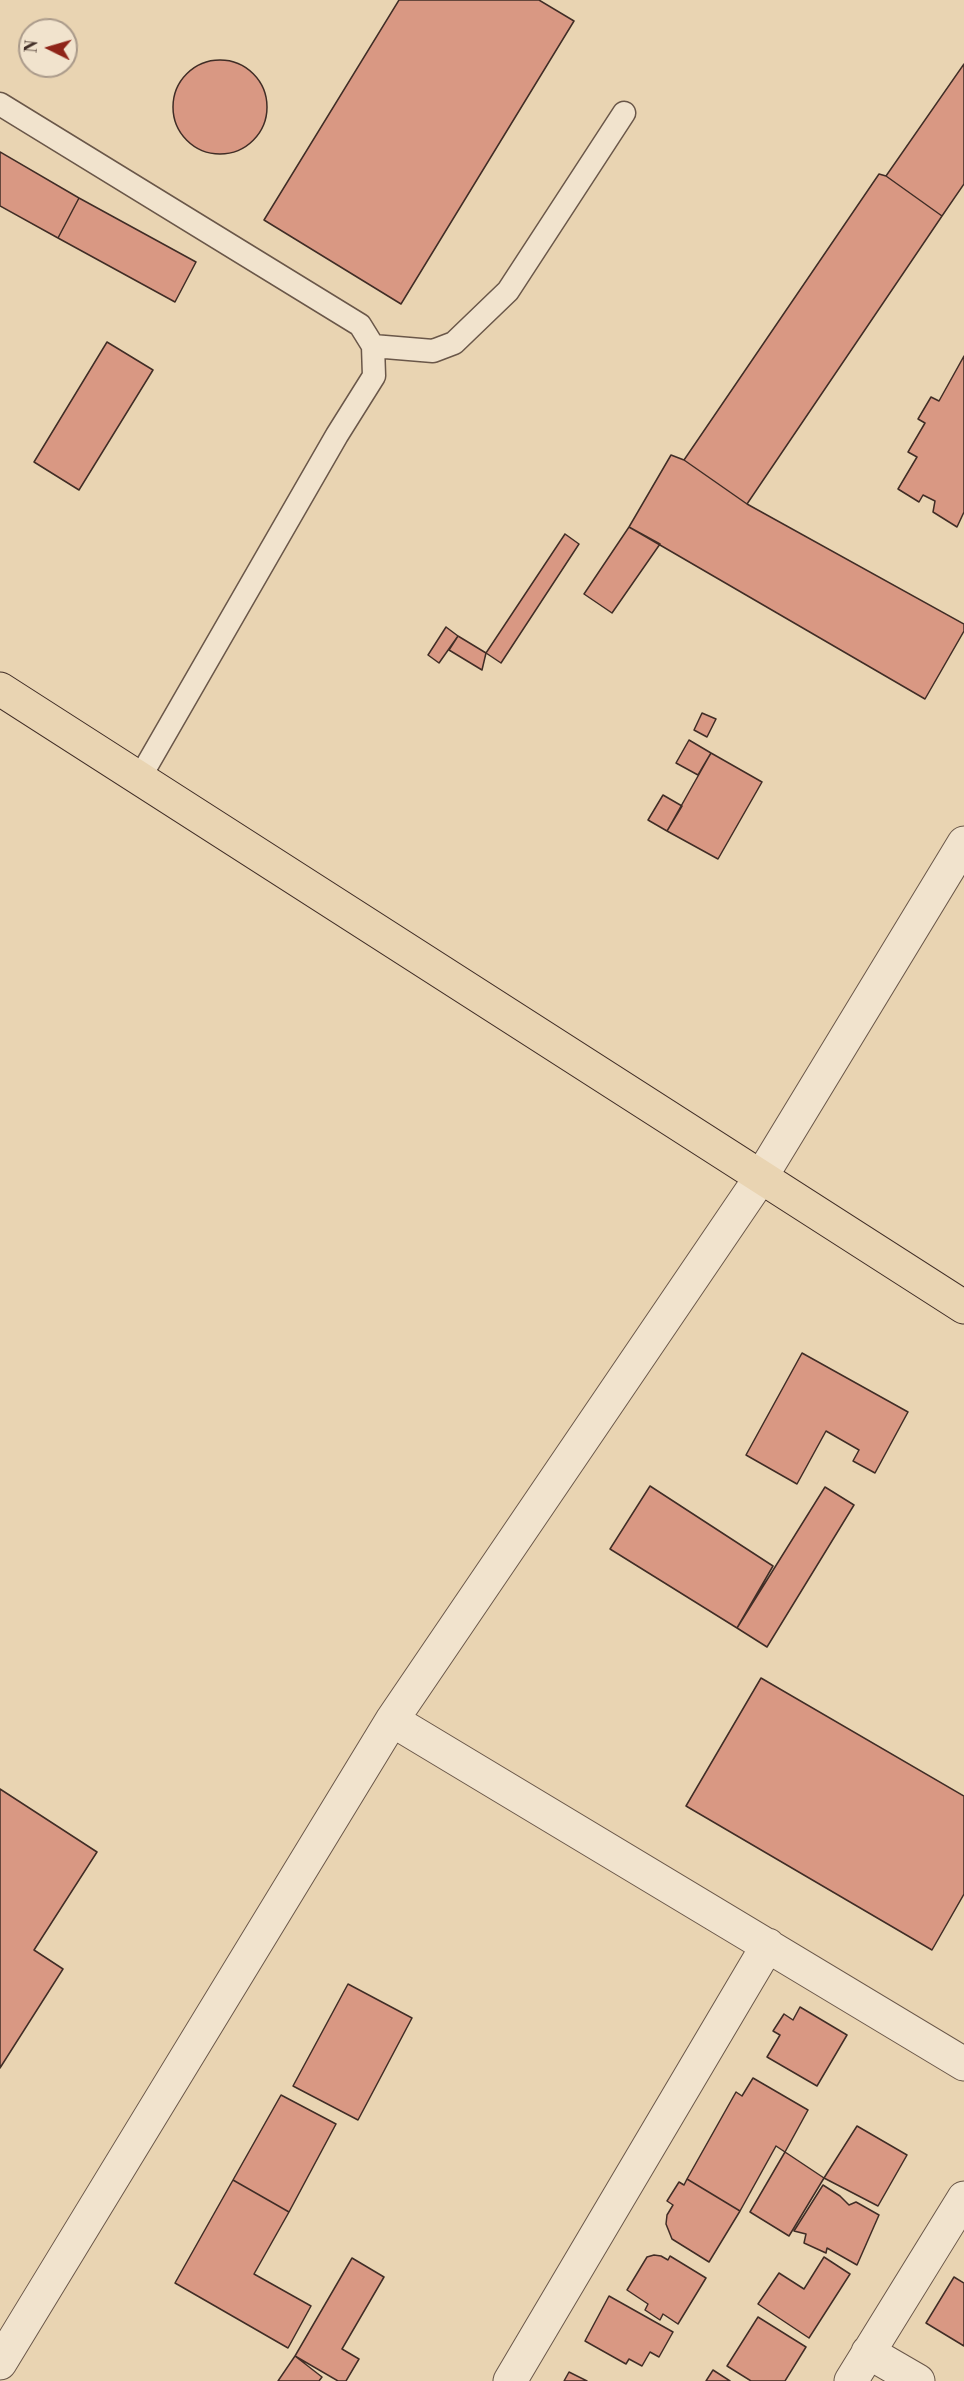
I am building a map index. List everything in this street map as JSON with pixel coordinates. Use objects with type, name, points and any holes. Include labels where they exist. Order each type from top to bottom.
[{"type":"main road","points":[[0,689],[964,1307]]},
{"type":"street","points":[[0,2364],[392,1720],[761,1178],[964,843]]},
{"type":"street","points":[[392,1720],[768,1944],[964,2064]]},
{"type":"street","points":[[510,2381],[768,1944]]},
{"type":"street","points":[[851,2381],[964,2198]]},
{"type":"street","points":[[868,2352],[918,2381]]},
{"type":"lane","points":[[0,104],[360,325],[373,346],[374,376],[337,435],[139,779]]},
{"type":"lane","points":[[373,346],[433,351],[454,343],[508,291],[624,113]]},
{"type":"building","points":[[399,0],[539,0],[574,21],[401,304],[264,220]]},
{"type":"building","points":[[220,60],[238,64],[253,74],[263,89],[267,107],[263,125],[253,140],[238,150],[220,154],[202,150],[187,140],[177,125],[173,107],[177,89],[187,74],[202,64]]},
{"type":"building","points":[[964,64],[964,184],[942,216],[886,176]]},
{"type":"building","points":[[0,152],[79,198],[58,238],[0,206]]},
{"type":"building","points":[[879,174],[886,176],[942,216],[747,504],[684,460]]},
{"type":"building","points":[[79,198],[196,262],[175,302],[58,238]]},
{"type":"building","points":[[107,342],[153,370],[79,490],[34,462]]},
{"type":"building","points":[[964,356],[964,512],[957,527],[933,512],[935,501],[923,495],[919,502],[898,489],[917,457],[908,452],[925,423],[918,419],[931,397],[939,401]]},
{"type":"building","points":[[671,455],[684,460],[747,504],[964,624],[964,631],[925,699],[629,527]]},
{"type":"building","points":[[629,527],[660,544],[612,613],[584,594]]},
{"type":"building","points":[[565,534],[579,544],[501,663],[486,653]]},
{"type":"building","points":[[446,627],[458,636],[439,663],[428,655]]},
{"type":"building","points":[[458,636],[486,653],[482,670],[449,650]]},
{"type":"building","points":[[702,713],[716,719],[707,737],[694,730]]},
{"type":"building","points":[[689,740],[711,753],[698,775],[676,763]]},
{"type":"building","points":[[711,753],[762,782],[718,859],[667,831]]},
{"type":"building","points":[[663,795],[682,806],[667,831],[648,820]]},
{"type":"building","points":[[802,1353],[908,1412],[875,1473],[853,1461],[859,1450],[826,1431],[797,1484],[746,1455]]},
{"type":"building","points":[[650,1486],[773,1566],[737,1628],[610,1549]]},
{"type":"building","points":[[825,1487],[854,1505],[767,1647],[737,1628]]},
{"type":"building","points":[[761,1678],[964,1796],[964,1894],[932,1950],[686,1806]]},
{"type":"building","points":[[0,1789],[97,1852],[34,1950],[63,1969],[0,2068]]},
{"type":"building","points":[[348,1984],[412,2018],[358,2120],[293,2086]]},
{"type":"building","points":[[800,2007],[847,2035],[817,2086],[767,2057],[780,2035],[773,2031],[784,2014],[793,2020]]},
{"type":"building","points":[[753,2078],[808,2110],[785,2152],[776,2146],[740,2211],[687,2179],[736,2092],[742,2096]]},
{"type":"building","points":[[281,2095],[336,2124],[289,2212],[233,2180]]},
{"type":"building","points":[[857,2126],[907,2155],[878,2206],[824,2178]]},
{"type":"building","points":[[785,2152],[824,2178],[789,2236],[750,2212]]},
{"type":"building","points":[[687,2179],[740,2211],[709,2262],[672,2239],[666,2224],[667,2215],[673,2205],[667,2201],[679,2182],[684,2185]]},
{"type":"building","points":[[233,2180],[289,2212],[254,2274],[311,2306],[288,2348],[175,2283]]},
{"type":"building","points":[[823,2185],[849,2205],[856,2202],[879,2215],[857,2265],[827,2248],[826,2253],[804,2243],[806,2234],[794,2231]]},
{"type":"building","points":[[654,2255],[668,2260],[670,2256],[706,2278],[678,2324],[663,2314],[660,2320],[645,2310],[648,2304],[627,2290],[647,2257]]},
{"type":"building","points":[[824,2257],[850,2274],[809,2338],[758,2304],[779,2273],[804,2289]]},
{"type":"building","points":[[352,2258],[384,2277],[342,2349],[359,2359],[346,2381],[338,2381],[295,2356]]},
{"type":"building","points":[[954,2277],[964,2283],[964,2346],[926,2323]]},
{"type":"building","points":[[609,2296],[673,2332],[659,2357],[650,2352],[642,2366],[629,2359],[626,2364],[585,2341]]},
{"type":"building","points":[[758,2317],[806,2347],[785,2381],[751,2381],[727,2366]]},
{"type":"building","points":[[295,2356],[322,2377],[319,2381],[278,2381]]},
{"type":"building","points":[[713,2370],[730,2381],[706,2381]]},
{"type":"building","points":[[569,2372],[587,2381],[564,2381]]}]
